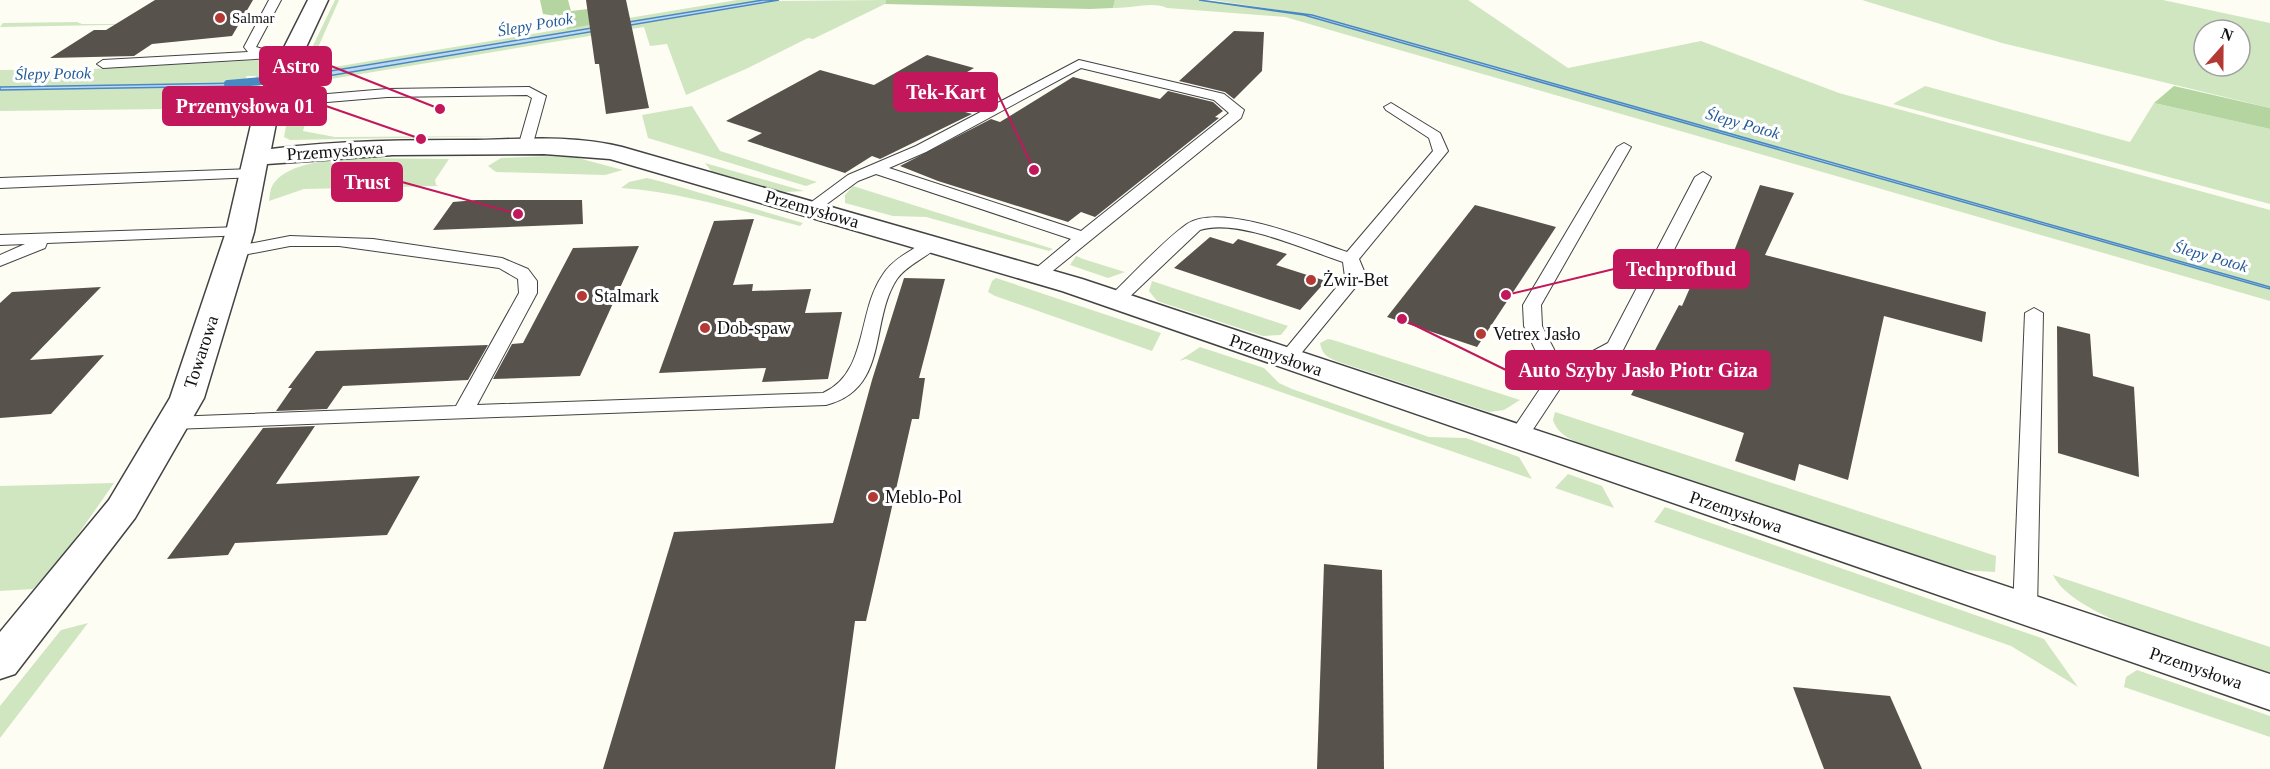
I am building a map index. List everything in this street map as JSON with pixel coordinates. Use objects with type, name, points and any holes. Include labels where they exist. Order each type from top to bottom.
[{"type":"street","name":"Towarowa","points":[[0,662],[122,509],[186,398],[236,242],[280,58],[318,0]]},
{"type":"street","name":"Przemysłowa","points":[[255,166],[341,148],[578,147],[613,152],[1038,274],[2270,692]]},
{"type":"lane","points":[[275,0],[250,47],[255,52],[280,58]]},
{"type":"lane","points":[[103,64],[280,58]]},
{"type":"lane","points":[[810,209],[853,178],[921,149],[1078,64],[1219,97],[1237,110],[1236,115],[1038,274]]},
{"type":"lane","points":[[270,98],[387,93],[529,91],[538,96],[525,147]]},
{"type":"lane","points":[[1350,259],[1441,151],[1435,136],[1391,107]]},
{"type":"lane","points":[[1558,377],[1533,326],[1532,305],[1624,147]]},
{"type":"lane","points":[[0,183],[255,166]]},
{"type":"lane","points":[[874,168],[1084,238]]},
{"type":"lane","points":[[1517,438],[1558,377],[1606,354],[1617,346],[1704,177]]},
{"type":"lane","points":[[1116,300],[1194,227],[1206,221],[1229,222],[1350,259]]},
{"type":"lane","points":[[0,261],[50,239]]},
{"type":"lane","points":[[0,240],[348,242],[493,262],[518,269],[529,282],[528,293],[463,412]]},
{"type":"lane","points":[[172,423],[836,397],[846,391],[858,374],[877,306],[889,278],[932,243]]},
{"type":"lane","points":[[1287,358],[1354,278],[1355,271],[1350,259]]},
{"type":"lane","points":[[2025,610],[2034,313]]},
{"type":"green space","points":[[335,0],[339,0],[309,68],[328,68],[737,0],[763,0],[307,74],[305,80],[773,1],[886,0],[885,4],[813,39],[808,38],[686,95],[667,44],[650,46],[644,27],[319,81],[314,96],[292,96],[295,83]]},
{"type":"green space","points":[[540,0],[568,0],[571,11],[613,6],[612,21],[567,29],[563,17],[543,14]]},
{"type":"green space","points":[[886,0],[1115,0],[1113,8],[1090,9],[885,4]]},
{"type":"green space","points":[[1115,0],[1199,0],[1304,15],[2270,289],[2270,301],[1285,17],[1167,8],[1155,5],[1113,8]]},
{"type":"green space","points":[[1212,0],[1468,0],[1568,68],[1701,41],[1839,93],[2270,210],[2270,287],[1312,15]]},
{"type":"green space","points":[[1862,0],[2163,0],[2247,18],[2192,18],[2192,78],[2252,78],[2252,19],[2270,23],[2270,108],[2002,43]]},
{"type":"green space","points":[[77,22],[82,24],[160,24],[0,27],[3,23]]},
{"type":"green space","points":[[259,60],[270,62],[250,108],[0,111],[0,90],[242,86],[242,89],[250,88],[256,76],[247,76],[243,83],[0,87],[0,70],[91,69]]},
{"type":"green space","points":[[1925,86],[2130,142],[2154,103],[2270,129],[2270,204],[1893,104]]},
{"type":"green space","points":[[2174,86],[2270,108],[2270,129],[2154,103]]},
{"type":"green space","points":[[311,103],[303,131],[335,137],[504,136],[290,140],[284,137],[289,108]]},
{"type":"green space","points":[[692,106],[720,151],[817,182],[806,186],[648,138],[642,115]]},
{"type":"green space","points":[[548,156],[578,158],[623,170],[605,175],[496,172],[488,166],[501,158]]},
{"type":"green space","points":[[359,158],[449,159],[435,180],[436,185],[439,186],[304,189],[269,201],[274,183],[290,170],[313,163]]},
{"type":"green space","points":[[705,163],[804,191],[785,192],[712,172]]},
{"type":"green space","points":[[647,178],[803,223],[800,226],[688,198],[621,188],[629,182]]},
{"type":"green space","points":[[853,186],[1053,249],[1049,251],[926,217],[893,216],[845,203],[845,195]]},
{"type":"green space","points":[[1076,256],[1125,272],[1108,278],[1070,265]]},
{"type":"green space","points":[[996,278],[1161,333],[1152,351],[995,296],[988,292],[992,281]]},
{"type":"green space","points":[[1152,281],[1288,326],[1281,335],[1263,336],[1157,301],[1149,291]]},
{"type":"green space","points":[[1328,339],[1520,400],[1504,410],[1489,412],[1336,361],[1325,355],[1322,350],[1320,343]]},
{"type":"green space","points":[[1200,347],[1264,368],[1279,383],[1292,389],[1429,437],[1466,438],[1519,457],[1532,479],[1186,359],[1179,361]]},
{"type":"green space","points":[[1555,412],[1996,556],[1995,572],[1961,570],[1584,445],[1568,438],[1555,426],[1553,420]]},
{"type":"green space","points":[[1568,474],[1602,486],[1614,508],[1555,488]]},
{"type":"green space","points":[[114,483],[61,559],[33,589],[0,591],[0,486]]},
{"type":"green space","points":[[1665,507],[2044,639],[2078,687],[2011,646],[1654,522]]},
{"type":"green space","points":[[2053,575],[2270,647],[2270,673],[2185,647],[2118,622],[2067,592]]},
{"type":"green space","points":[[88,623],[0,738],[0,706],[61,630]]},
{"type":"green space","points":[[2137,670],[2270,716],[2270,737],[2124,687],[2126,677]]},
{"type":"water","points":[[763,0],[779,0],[304,80],[306,75]]},
{"type":"water","points":[[1199,0],[1312,15],[2270,287],[2270,289],[1304,15]]},
{"type":"water","points":[[243,83],[242,86],[0,90],[0,87]]},
{"type":"building","points":[[155,0],[253,0],[232,36],[152,44],[134,56],[50,58],[94,30],[106,30]]},
{"type":"building","points":[[586,0],[626,0],[649,108],[606,114],[599,64],[595,64]]},
{"type":"building","points":[[1234,31],[1264,32],[1262,71],[1234,99],[1225,92],[1179,81]]},
{"type":"building","points":[[927,55],[974,68],[921,99],[972,114],[880,159],[872,156],[845,173],[747,141],[762,133],[726,121],[820,70],[874,85]]},
{"type":"building","points":[[1073,77],[1160,99],[1168,91],[1213,102],[1223,111],[1215,117],[1219,118],[1095,217],[1081,212],[1068,222],[938,181],[900,166],[991,119],[1000,122]]},
{"type":"building","points":[[1760,185],[1794,193],[1765,255],[1986,312],[1982,342],[1884,316],[1848,480],[1799,464],[1795,481],[1735,461],[1744,433],[1631,395],[1679,305],[1682,306],[1699,267],[1725,274]]},
{"type":"building","points":[[582,200],[583,224],[433,230],[453,202]]},
{"type":"building","points":[[1475,205],[1556,227],[1477,347],[1387,317]]},
{"type":"building","points":[[754,219],[733,285],[753,284],[752,291],[811,289],[805,313],[842,312],[828,379],[762,382],[766,368],[659,373],[714,221]]},
{"type":"building","points":[[1210,237],[1233,244],[1238,239],[1287,254],[1276,265],[1326,281],[1300,310],[1174,268]]},
{"type":"building","name":"Stalmark","points":[[639,246],[580,376],[493,379],[512,344],[523,343],[573,248]]},
{"type":"building","points":[[904,278],[945,279],[919,378],[925,378],[919,419],[912,419],[866,621],[855,621],[835,769],[603,769],[674,532],[833,523],[872,380]]},
{"type":"building","points":[[101,287],[30,360],[104,355],[51,414],[0,418],[0,303],[12,292]]},
{"type":"building","points":[[2057,326],[2090,334],[2093,376],[2134,387],[2139,477],[2058,453]]},
{"type":"building","points":[[488,345],[468,380],[343,386],[327,409],[276,411],[292,388],[288,388],[316,351]]},
{"type":"building","points":[[315,426],[276,484],[420,476],[387,535],[235,543],[228,555],[167,559],[263,428]]},
{"type":"building","points":[[1324,564],[1382,570],[1384,769],[1317,769]]},
{"type":"building","points":[[1793,687],[1890,696],[1922,769],[1824,769]]},
{"type":"waterway","points":[[228,84],[317,76]]},
{"type":"place","name":"Salmar","points":[[220,18]]},
{"type":"place","name":"Astro","points":[[440,109]]},
{"type":"place","name":"Przemysłowa 01","points":[[421,139]]},
{"type":"place","name":"Tek-Kart","points":[[1034,170]]},
{"type":"place","name":"Trust","points":[[518,214]]},
{"type":"place","name":"Żwir-Bet","points":[[1311,280]]},
{"type":"place","name":"Techprofbud","points":[[1506,295]]},
{"type":"place","name":"Stalmark","points":[[582,296]]},
{"type":"place","name":"Auto Szyby Jasło Piotr Giza","points":[[1402,319]]},
{"type":"place","name":"Dob-spaw","points":[[705,328]]},
{"type":"place","name":"Vetrex Jasło","points":[[1481,334]]},
{"type":"place","name":"Meblo-Pol","points":[[873,497]]},
{"type":"water label","name":"Ślepy Potok","points":[[535,24]]},
{"type":"water label","name":"Ślepy Potok","points":[[53,73]]},
{"type":"water label","name":"Ślepy Potok","points":[[1743,123]]},
{"type":"water label","name":"Ślepy Potok","points":[[2211,256]]}]
